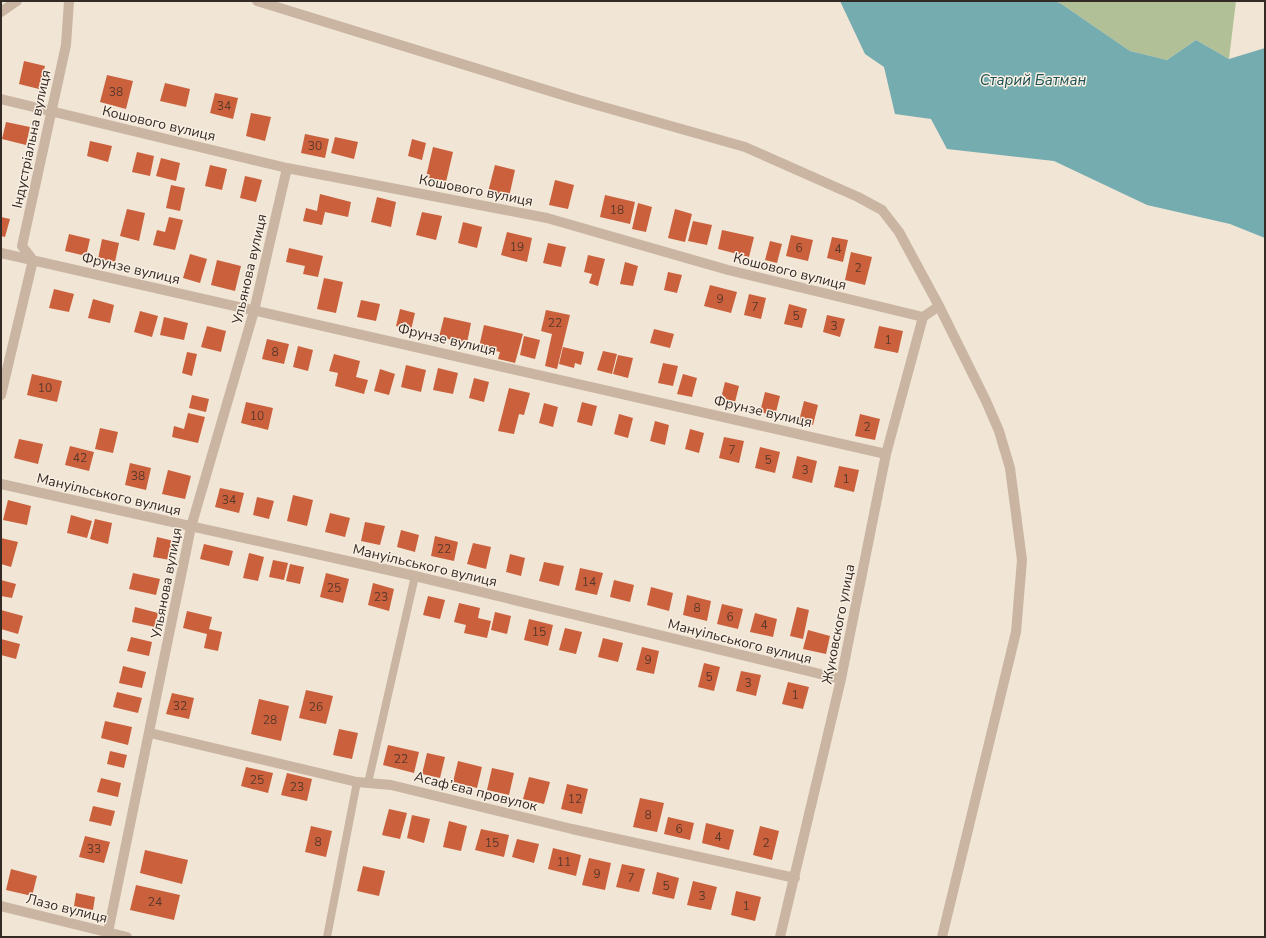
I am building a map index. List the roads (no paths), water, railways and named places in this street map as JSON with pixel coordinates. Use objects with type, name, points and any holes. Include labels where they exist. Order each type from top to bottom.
[{"type":"street","points":[[1,12],[16,1]]},
{"type":"street","name":"Індустріальна вулиця","points":[[33,260],[22,246],[66,45],[69,1]]},
{"type":"street","points":[[257,1],[579,100],[745,147],[858,197],[882,210],[899,232],[940,306],[999,431],[1010,468],[1022,560],[1016,632],[942,937]]},
{"type":"street","name":"Кошового вулиця","points":[[1,99],[287,168],[547,218],[728,270],[923,317]]},
{"type":"street","name":"Ульянова вулиця","points":[[108,934],[191,527],[254,311],[287,168]]},
{"type":"street","name":"Фрунзе вулиця","points":[[1,253],[886,454]]},
{"type":"street","points":[[1,395],[33,260]]},
{"type":"street","points":[[923,317],[940,306]]},
{"type":"street","name":"Жуковского улица","points":[[780,937],[841,679],[886,454],[923,317]]},
{"type":"street","name":"Мануільського вулиця","points":[[1,484],[415,576],[841,679]]},
{"type":"street","name":"Асаф’єва провулок","points":[[150,733],[357,782],[391,785],[572,829],[795,878]]},
{"type":"street","name":"Лазо вулиця","points":[[1,906],[108,934],[127,937]]},
{"type":"lane","points":[[368,783],[415,576]]},
{"type":"lane","points":[[327,937],[357,782]]},
{"type":"water","name":"Старий Батман","points":[[840,1],[1054,1],[1060,3],[1130,51],[1167,60],[1196,40],[1229,59],[1265,48],[1265,238],[1230,224],[1147,205],[1054,161],[947,149],[931,119],[895,114],[884,67],[865,54]]}]
